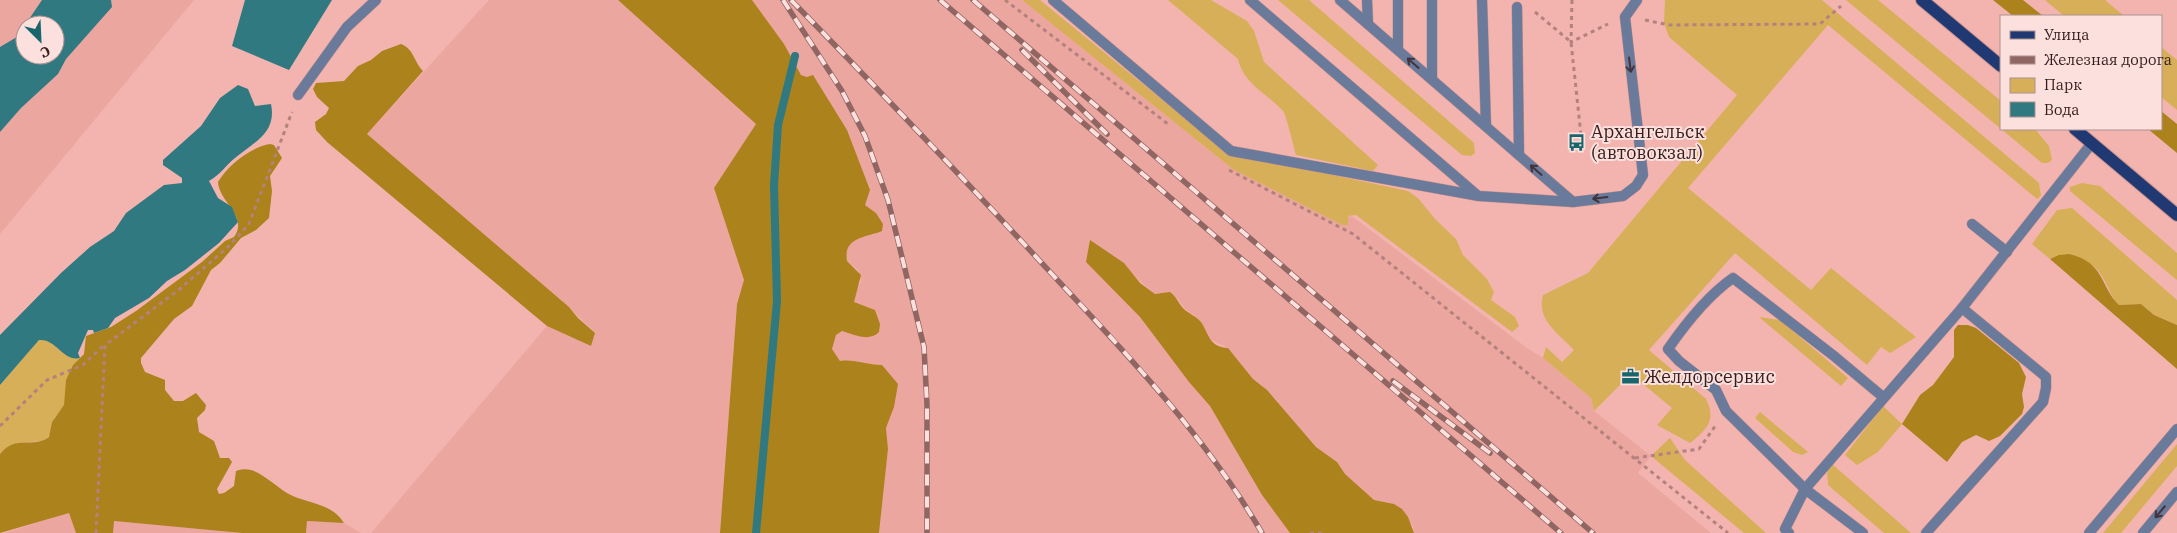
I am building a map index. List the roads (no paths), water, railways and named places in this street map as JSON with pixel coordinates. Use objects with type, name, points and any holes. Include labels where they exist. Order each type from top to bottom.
[{"type":"main road","points":[[1922,0],[2000,65]]},
{"type":"main road","points":[[2076,130],[2177,215]]},
{"type":"lane","points":[[298,94],[348,28],[376,0]]},
{"type":"lane","points":[[1054,0],[1231,151],[1479,196],[1572,202],[1623,196],[1636,186],[1643,175],[1625,17],[1637,0]]},
{"type":"lane","points":[[1250,0],[1479,196]]},
{"type":"lane","points":[[1340,0],[1572,202]]},
{"type":"lane","points":[[1368,0],[1368,24]]},
{"type":"lane","points":[[1398,0],[1398,49]]},
{"type":"lane","points":[[1432,0],[1432,79]]},
{"type":"lane","points":[[1482,0],[1486,126]]},
{"type":"lane","points":[[1517,7],[1519,155]]},
{"type":"lane","points":[[1789,533],[1785,529],[1805,488],[1962,308],[2092,143]]},
{"type":"lane","points":[[1972,224],[2007,252]]},
{"type":"lane","points":[[1863,533],[1805,488],[1726,411],[1716,390],[1679,362],[1668,349],[1719,288],[1733,278],[1834,356],[1883,397]]},
{"type":"lane","points":[[1926,533],[2043,402],[2046,388],[2046,377],[1962,308]]},
{"type":"lane","points":[[2089,533],[2177,430]]},
{"type":"lane","points":[[2143,533],[2177,492]]},
{"type":"water","points":[[42,0],[111,0],[112,7],[65,61],[65,15],[32,15]]},
{"type":"water","points":[[245,0],[332,0],[289,70],[232,46]]},
{"type":"water","points":[[15,38],[15,65],[63,65],[58,74],[21,108],[0,132],[0,47]]},
{"type":"water","points":[[238,85],[248,89],[255,106],[271,104],[272,114],[271,122],[262,136],[209,181],[218,198],[232,207],[238,222],[219,243],[185,270],[167,281],[149,298],[115,318],[108,328],[94,333],[93,330],[88,330],[78,353],[80,358],[69,357],[45,340],[39,340],[0,385],[0,335],[61,273],[90,247],[114,231],[126,213],[164,185],[182,183],[182,178],[163,165],[163,160],[201,126],[220,98]]},
{"type":"waterway","points":[[756,533],[777,301],[774,185],[778,125],[795,56]]},
{"type":"railway","points":[[783,0],[842,91],[865,136],[888,200],[924,347],[927,405],[927,533]]},
{"type":"railway","points":[[791,0],[1080,303],[1164,397],[1216,463],[1262,533]]},
{"type":"railway","points":[[940,0],[1561,533]]},
{"type":"railway","points":[[973,0],[1593,533]]},
{"type":"railway","points":[[1022,50],[1107,134]]},
{"type":"railway","points":[[1393,381],[1490,453]]},
{"type":"place","name":"Архангельск (автовокзал)","points":[[1577,142]]},
{"type":"place","name":"Желдорсервис","points":[[1630,377]]}]
